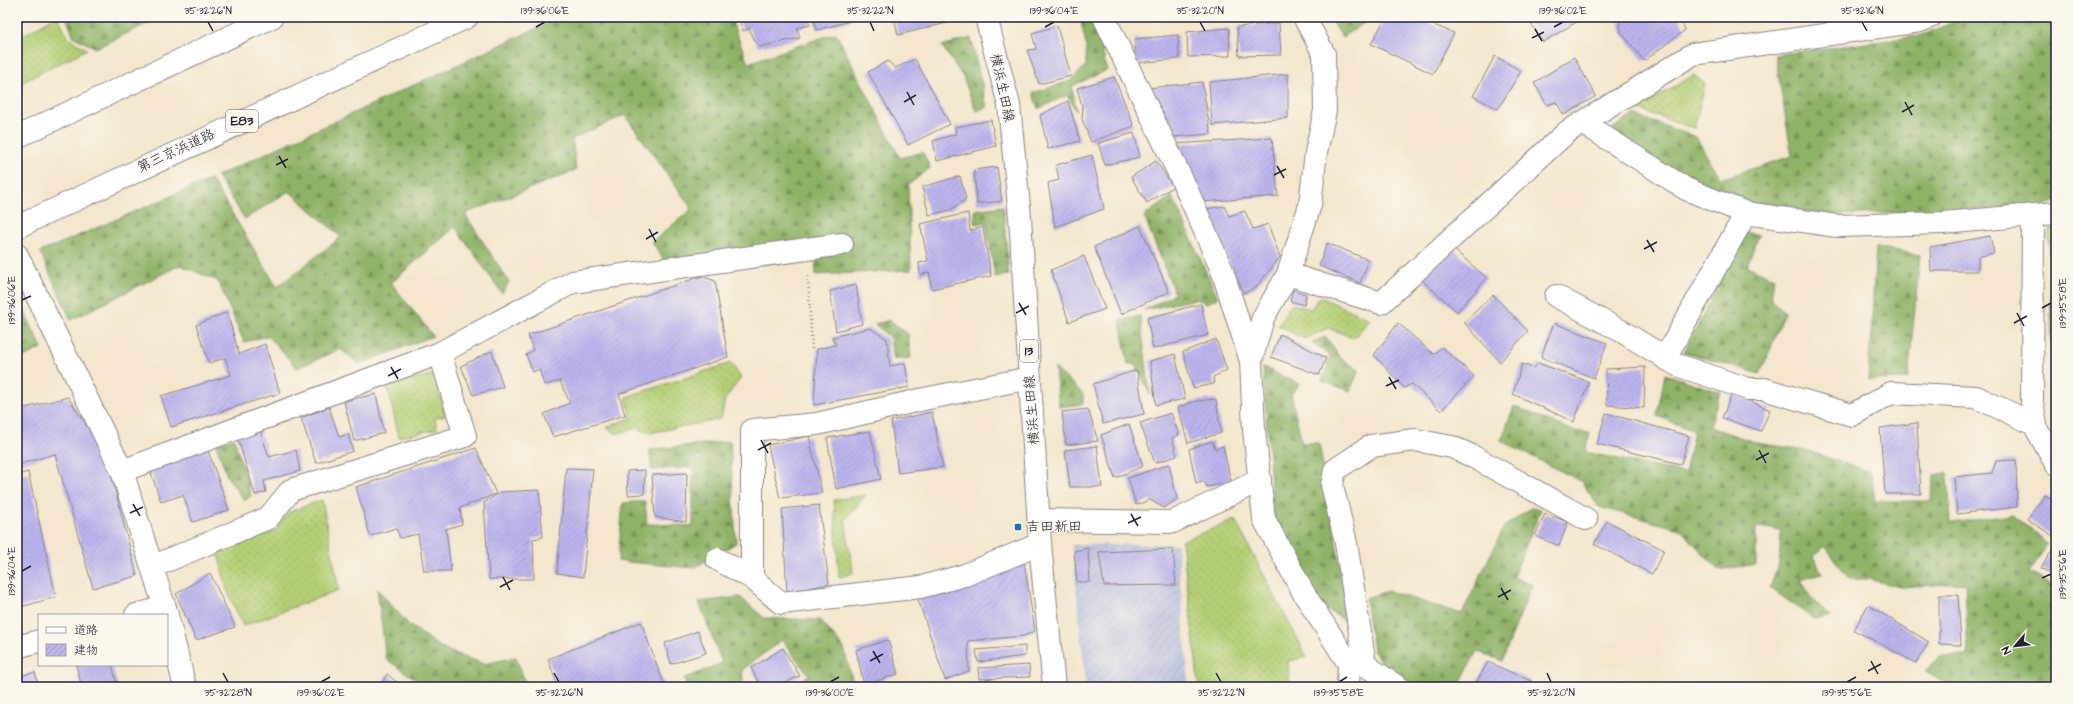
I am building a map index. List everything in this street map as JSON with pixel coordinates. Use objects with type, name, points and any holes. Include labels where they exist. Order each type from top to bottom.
[{"type":"main road","points":[[17,137],[272,17]]},
{"type":"main road","name":"第三京浜道路","points":[[17,227],[467,17]]},
{"type":"main road","name":"横浜生田線","points":[[986,17],[1008,105],[1020,217],[1040,544],[1054,687]]},
{"type":"main road","points":[[1104,17],[1185,186],[1222,270],[1251,361],[1254,430],[1264,519],[1303,592],[1357,665],[1398,687]]},
{"type":"main road","points":[[1251,361],[1264,318],[1288,274],[1310,205],[1316,152],[1325,111],[1324,54],[1304,17]]},
{"type":"main road","points":[[1288,274],[1381,303],[1562,137],[1693,54],[1920,21],[1930,17]]},
{"type":"main road","points":[[1583,123],[1686,189],[1746,213],[1837,226],[1943,223],[2056,213]]},
{"type":"main road","points":[[1665,358],[1746,213]]},
{"type":"main road","points":[[2033,216],[2032,402],[2037,430],[2056,464]]},
{"type":"main road","points":[[122,471],[440,353],[573,282],[807,257],[842,244]]},
{"type":"main road","points":[[17,255],[122,471],[166,612],[146,614]]},
{"type":"main road","points":[[1556,296],[1623,332],[1678,365],[1748,389],[1764,389],[1852,415],[1892,393],[1976,397],[2036,425]]},
{"type":"main road","points":[[152,566],[268,518],[291,490],[464,436],[440,353]]},
{"type":"main road","points":[[752,578],[752,430],[817,424],[924,399],[1030,378]]},
{"type":"main road","points":[[1348,687],[1357,665],[1346,543],[1332,485],[1335,470],[1371,446],[1415,440],[1452,448],[1472,456],[1586,519]]},
{"type":"main road","points":[[1039,520],[1173,522],[1260,480]]},
{"type":"main road","points":[[717,559],[752,578],[781,603],[921,587],[965,575],[1040,544]]},
{"type":"main road","points":[[168,620],[185,687]]},
{"type":"main road","points":[[17,647],[38,641]]},
{"type":"path","points":[[807,257],[812,350]]},
{"type":"shaded area","points":[[1177,544],[1189,687],[1086,687],[1072,545]]},
{"type":"green space","points":[[54,17],[58,17],[69,39],[87,49],[17,85],[17,39]]},
{"type":"green space","points":[[66,17],[162,17],[96,48],[74,37]]},
{"type":"green space","points":[[561,17],[730,17],[748,63],[836,33],[900,158],[923,152],[930,168],[908,185],[911,270],[816,275],[815,241],[667,265],[652,242],[692,209],[625,115],[572,139],[576,170],[465,214],[509,282],[502,293],[455,227],[391,283],[433,336],[360,364],[340,349],[297,368],[268,336],[244,342],[218,281],[180,265],[71,320],[40,252],[211,179],[277,287],[341,237],[289,191],[245,219],[217,176]]},
{"type":"green space","points":[[1080,17],[1092,17],[1096,23],[1107,70],[1072,86],[1076,111],[1067,95],[1038,109],[1033,93],[1072,80],[1086,65],[1086,44]]},
{"type":"green space","points":[[1329,17],[1374,17],[1342,37]]},
{"type":"green space","points":[[1966,17],[2056,17],[2056,202],[2034,207],[1836,215],[1745,204],[1686,178],[1610,130],[1634,115],[1696,137],[1720,179],[1792,156],[1775,55],[1920,36]]},
{"type":"green space","points":[[971,38],[987,107],[976,111],[963,77],[942,46]]},
{"type":"green space","points":[[1694,75],[1705,84],[1694,128],[1637,109]]},
{"type":"green space","points":[[1172,196],[1218,298],[1207,303],[1196,299],[1144,310],[1175,294],[1144,216]]},
{"type":"green space","points":[[1003,206],[1009,275],[995,277],[986,222],[975,224],[975,210]]},
{"type":"green space","points":[[2056,228],[2056,408],[2053,409],[2049,229]]},
{"type":"green space","points":[[1745,232],[1759,235],[1747,266],[1774,278],[1771,300],[1785,312],[1760,374],[1684,352]]},
{"type":"green space","points":[[1876,247],[1920,255],[1908,379],[1868,380]]},
{"type":"green space","points":[[17,296],[42,348],[17,360]]},
{"type":"green space","points":[[1320,297],[1370,319],[1354,338],[1328,328],[1304,339],[1278,325],[1291,304],[1311,309]]},
{"type":"green space","points":[[1140,316],[1150,395],[1136,364],[1128,364],[1120,320]]},
{"type":"green space","points":[[890,320],[908,334],[911,358],[894,360],[890,338],[875,324]]},
{"type":"green space","points":[[1326,337],[1340,358],[1359,370],[1350,391],[1322,381],[1330,356],[1312,342]]},
{"type":"green space","points":[[731,363],[741,378],[725,399],[721,419],[649,433],[637,428],[616,434],[607,427],[631,418],[626,397]]},
{"type":"green space","points":[[1263,367],[1300,384],[1291,394],[1302,443],[1319,443],[1350,624],[1321,606],[1273,514]]},
{"type":"green space","points":[[1055,368],[1083,394],[1083,404],[1059,407]]},
{"type":"green space","points":[[435,374],[445,416],[435,418],[437,429],[399,437],[387,385]]},
{"type":"green space","points":[[1665,374],[1720,392],[1710,427],[1757,443],[1805,450],[1871,472],[1875,501],[1932,501],[1933,475],[1948,473],[1951,523],[2012,515],[2048,543],[2029,573],[2056,586],[2051,595],[2056,598],[2056,687],[1951,687],[1926,672],[1939,656],[1968,656],[1965,583],[1900,587],[1868,579],[1849,579],[1825,546],[1814,556],[1822,574],[1801,579],[1810,597],[1831,617],[1814,619],[1770,588],[1779,563],[1781,530],[1756,527],[1756,564],[1719,570],[1680,529],[1599,507],[1581,481],[1501,441],[1514,406],[1573,431],[1590,433],[1585,452],[1685,473],[1694,431],[1657,416]]},
{"type":"green space","points":[[234,438],[251,496],[244,501],[227,476],[216,444]]},
{"type":"green space","points":[[730,441],[736,543],[694,568],[618,561],[623,503],[645,501],[647,524],[693,526],[693,467],[652,470],[649,450]]},
{"type":"green space","points":[[866,495],[845,520],[853,573],[839,577],[834,500]]},
{"type":"green space","points":[[322,500],[339,590],[243,626],[227,590],[218,553],[275,531],[289,512]]},
{"type":"green space","points":[[1531,508],[1541,509],[1513,577],[1532,585],[1502,661],[1477,651],[1460,683],[1469,687],[1410,687],[1388,673],[1373,650],[1365,598],[1388,591],[1462,614],[1504,527]]},
{"type":"green space","points":[[1235,520],[1307,657],[1288,661],[1290,687],[1199,687],[1182,541]]},
{"type":"green space","points":[[377,589],[409,625],[443,649],[484,664],[516,657],[527,687],[427,687],[386,659]]},
{"type":"green space","points":[[740,597],[764,618],[820,620],[844,648],[854,687],[790,687],[809,675],[782,640],[742,670],[743,681],[738,687],[687,687],[684,679],[722,663],[699,602]]},
{"type":"building","points":[[738,17],[807,17],[810,25],[797,28],[800,38],[758,47],[749,28],[743,31]]},
{"type":"building","points":[[813,17],[849,17],[850,21],[817,30]]},
{"type":"building","points":[[894,17],[962,17],[963,19],[898,35]]},
{"type":"building","points":[[1386,17],[1413,17],[1454,33],[1433,74],[1371,44]]},
{"type":"building","points":[[1527,17],[1585,17],[1543,42]]},
{"type":"building","points":[[1619,17],[1679,17],[1685,30],[1644,61],[1621,32]]},
{"type":"building","points":[[1279,23],[1281,55],[1239,56],[1237,27]]},
{"type":"building","points":[[1057,26],[1071,76],[1039,84],[1027,50],[1036,49],[1032,33]]},
{"type":"building","points":[[1229,28],[1230,56],[1188,57],[1187,32]]},
{"type":"building","points":[[1178,35],[1179,59],[1135,63],[1135,39]]},
{"type":"building","points":[[1495,56],[1521,71],[1498,109],[1473,96]]},
{"type":"building","points":[[1574,57],[1596,96],[1564,115],[1556,102],[1547,105],[1534,83]]},
{"type":"building","points":[[915,59],[950,124],[908,145],[868,72],[888,61],[895,68]]},
{"type":"building","points":[[1288,74],[1288,118],[1212,125],[1209,82]]},
{"type":"building","points":[[1114,77],[1134,126],[1091,142],[1082,119],[1083,109],[1077,88]]},
{"type":"building","points":[[1202,82],[1211,134],[1172,137],[1148,88]]},
{"type":"building","points":[[1068,101],[1080,141],[1048,149],[1040,115]]},
{"type":"building","points":[[991,120],[996,146],[937,161],[933,141],[956,134],[955,127]]},
{"type":"building","points":[[1134,133],[1140,157],[1105,165],[1098,143]]},
{"type":"building","points":[[1272,138],[1278,196],[1202,202],[1173,144]]},
{"type":"building","points":[[1092,155],[1104,209],[1055,227],[1048,183],[1059,180],[1056,165]]},
{"type":"building","points":[[1156,161],[1173,187],[1147,203],[1131,177]]},
{"type":"building","points":[[997,167],[1002,201],[977,204],[974,170]]},
{"type":"building","points":[[960,176],[966,199],[950,210],[929,215],[922,187]]},
{"type":"building","points":[[1224,206],[1229,216],[1245,211],[1253,229],[1268,224],[1280,257],[1256,287],[1244,293],[1205,209]]},
{"type":"building","points":[[968,213],[970,231],[983,227],[991,276],[932,289],[929,272],[920,275],[919,263],[928,261],[920,224]]},
{"type":"building","points":[[1140,226],[1169,292],[1121,314],[1094,247]]},
{"type":"building","points":[[1990,236],[1994,253],[1978,257],[1978,271],[1931,271],[1930,247]]},
{"type":"building","points":[[1327,243],[1369,260],[1360,283],[1319,266]]},
{"type":"building","points":[[1452,248],[1487,278],[1457,312],[1421,279]]},
{"type":"building","points":[[1084,256],[1105,309],[1069,322],[1051,270]]},
{"type":"building","points":[[702,276],[715,281],[728,357],[619,394],[625,415],[553,437],[544,414],[570,403],[560,381],[544,385],[539,369],[533,372],[526,355],[533,350],[528,335]]},
{"type":"building","points":[[856,285],[862,324],[836,331],[830,291]]},
{"type":"building","points":[[1293,290],[1306,294],[1304,305],[1290,301]]},
{"type":"building","points":[[1493,295],[1528,331],[1500,362],[1464,322]]},
{"type":"building","points":[[1201,304],[1208,335],[1153,349],[1147,318]]},
{"type":"building","points":[[227,312],[239,354],[265,344],[280,393],[171,427],[161,396],[231,375],[225,358],[209,363],[196,325]]},
{"type":"building","points":[[1398,323],[1433,354],[1442,347],[1474,376],[1441,411],[1412,384],[1404,388],[1374,355]]},
{"type":"building","points":[[1554,323],[1607,343],[1594,378],[1541,357]]},
{"type":"building","points":[[870,328],[887,339],[890,366],[905,363],[909,387],[814,405],[817,349],[836,345],[832,337]]},
{"type":"building","points":[[1280,334],[1326,358],[1319,375],[1271,357]]},
{"type":"building","points":[[1216,339],[1227,370],[1213,377],[1214,384],[1193,388],[1183,352]]},
{"type":"building","points":[[492,351],[503,387],[473,395],[461,366]]},
{"type":"building","points":[[1175,354],[1185,399],[1156,405],[1150,361]]},
{"type":"building","points":[[1538,363],[1589,382],[1574,422],[1513,394],[1522,364],[1534,368]]},
{"type":"building","points":[[1645,367],[1644,408],[1607,405],[1606,369]]},
{"type":"building","points":[[1137,370],[1144,414],[1103,424],[1093,384]]},
{"type":"building","points":[[1732,393],[1770,410],[1761,431],[1722,418]]},
{"type":"building","points":[[376,394],[384,433],[354,441],[344,401]]},
{"type":"building","points":[[68,397],[107,458],[137,576],[93,588],[55,454],[17,465],[17,410]]},
{"type":"building","points":[[1216,399],[1221,433],[1188,443],[1178,407],[1197,401]]},
{"type":"building","points":[[329,407],[339,437],[348,434],[353,451],[316,463],[301,418]]},
{"type":"building","points":[[1088,409],[1098,441],[1066,445],[1062,412]]},
{"type":"building","points":[[932,412],[943,467],[898,473],[891,421]]},
{"type":"building","points":[[1171,413],[1179,435],[1172,438],[1177,456],[1155,463],[1140,423]]},
{"type":"building","points":[[1606,413],[1689,436],[1681,464],[1597,444]]},
{"type":"building","points":[[1917,423],[1921,494],[1885,494],[1880,428]]},
{"type":"building","points":[[1129,424],[1143,466],[1115,478],[1101,435]]},
{"type":"building","points":[[259,427],[269,457],[296,450],[300,471],[264,481],[266,492],[255,495],[237,436]]},
{"type":"building","points":[[870,431],[881,479],[836,489],[827,438]]},
{"type":"building","points":[[809,436],[822,493],[780,498],[768,445]]},
{"type":"building","points":[[1212,441],[1215,449],[1223,446],[1231,482],[1207,487],[1204,481],[1196,483],[1189,449]]},
{"type":"building","points":[[206,445],[229,510],[193,522],[183,495],[161,502],[149,467]]},
{"type":"building","points":[[1097,446],[1102,487],[1070,487],[1065,450]]},
{"type":"building","points":[[476,448],[496,494],[460,508],[462,524],[446,529],[451,571],[424,571],[418,534],[400,538],[396,528],[370,536],[356,487]]},
{"type":"building","points":[[2016,460],[2017,507],[1957,514],[1954,477],[1992,473],[1996,461]]},
{"type":"building","points":[[1169,464],[1177,499],[1164,508],[1150,500],[1136,505],[1128,478]]},
{"type":"building","points":[[566,468],[593,469],[583,577],[557,573]]},
{"type":"building","points":[[645,470],[644,494],[628,495],[627,471]]},
{"type":"building","points":[[28,472],[56,597],[17,608],[17,475]]},
{"type":"building","points":[[687,473],[686,522],[655,517],[652,475]]},
{"type":"building","points":[[539,490],[543,537],[533,539],[534,579],[489,579],[484,503],[501,492]]},
{"type":"building","points":[[2045,495],[2056,502],[2056,538],[2027,519]]},
{"type":"building","points":[[819,505],[829,584],[787,592],[782,509]]},
{"type":"building","points":[[1545,514],[1568,522],[1559,546],[1535,536]]},
{"type":"building","points":[[1607,521],[1664,550],[1652,574],[1594,544]]},
{"type":"building","points":[[2056,544],[2056,577],[2041,568]]},
{"type":"building","points":[[1088,548],[1090,582],[1077,582],[1074,551]]},
{"type":"building","points":[[1173,549],[1176,585],[1104,586],[1099,552]]},
{"type":"building","points":[[1024,562],[1035,631],[1024,636],[968,641],[969,671],[945,680],[918,599]]},
{"type":"building","points":[[210,573],[235,627],[196,640],[176,594]]},
{"type":"building","points":[[1939,595],[1958,595],[1961,645],[1939,644]]},
{"type":"building","points":[[1868,605],[1929,642],[1916,663],[1854,630]]},
{"type":"building","points":[[641,622],[665,687],[558,687],[548,659]]},
{"type":"building","points":[[698,631],[706,653],[671,664],[665,643]]},
{"type":"building","points":[[888,640],[898,674],[864,685],[856,650]]},
{"type":"building","points":[[1025,646],[1025,656],[978,662],[976,650]]},
{"type":"building","points":[[783,648],[800,676],[776,687],[761,687],[751,668]]},
{"type":"building","points":[[1488,662],[1531,681],[1529,687],[1490,687],[1477,681]]},
{"type":"building","points":[[1029,665],[1030,677],[979,679],[978,668]]},
{"type":"building","points":[[76,666],[112,666],[118,687],[82,687]]},
{"type":"building","points":[[35,672],[38,687],[17,687],[17,677]]},
{"type":"building","points":[[387,674],[403,687],[380,687]]},
{"type":"place","name":"吉田新田","points":[[1018,527]]}]
